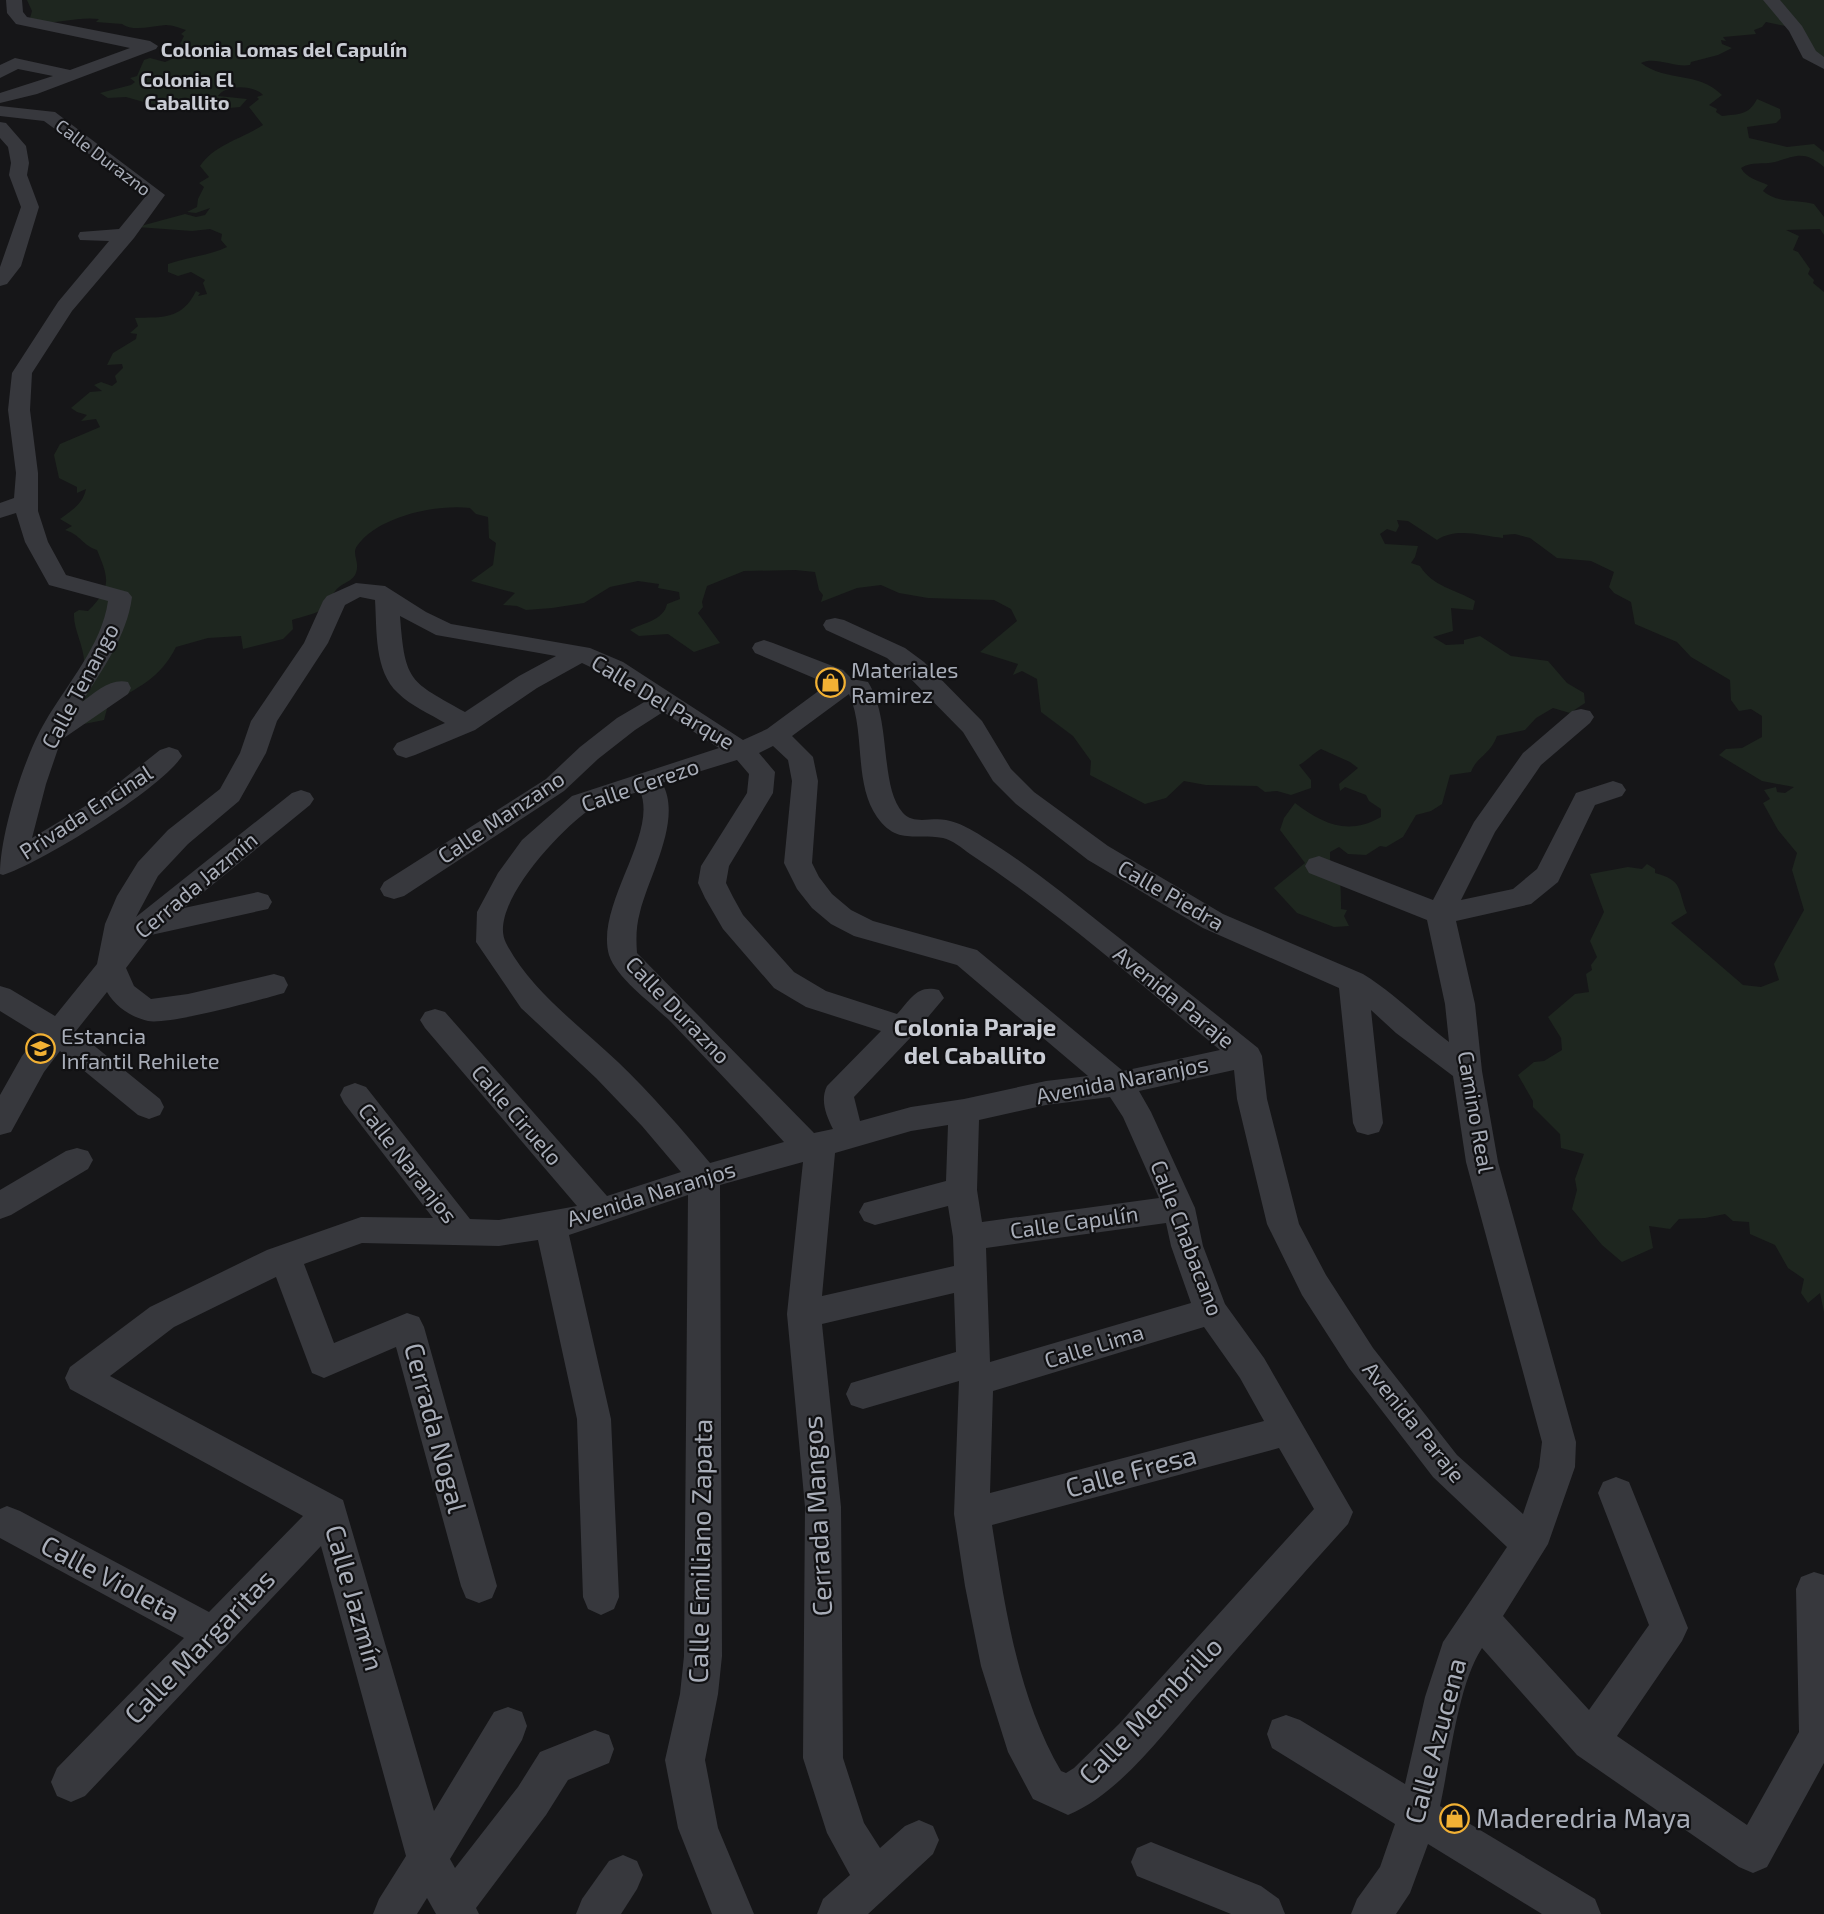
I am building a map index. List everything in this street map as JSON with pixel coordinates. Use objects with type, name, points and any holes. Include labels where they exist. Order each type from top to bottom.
[{"type":"street","points":[[0,98],[31,90],[150,46],[22,21],[15,13],[14,0]]},
{"type":"street","points":[[1771,0],[1796,29],[1809,54],[1824,64]]},
{"type":"street","points":[[0,73],[15,63],[70,75]]},
{"type":"street","points":[[0,84],[31,90]]},
{"type":"street","name":"Calle Durazno","points":[[5,114],[49,116],[156,195],[127,234],[97,265]]},
{"type":"street","points":[[0,127],[17,146],[20,163],[18,175],[30,207],[11,266],[0,280]]},
{"type":"street","points":[[87,236],[127,234]]},
{"type":"street","name":"Calle Tenango","points":[[7,863],[49,738],[110,633],[120,605],[120,597],[57,580],[33,534],[25,501],[27,476],[19,400],[22,371],[46,333],[97,265]]},
{"type":"street","points":[[0,436],[12,448],[27,476]]},
{"type":"street","points":[[0,512],[25,501]]},
{"type":"street","name":"Calle Del Parque","points":[[112,976],[119,924],[131,896],[148,869],[178,837],[230,795],[239,781],[264,721],[316,643],[335,601],[356,590],[377,591],[418,617],[446,630],[581,652],[614,668],[713,734],[742,750],[762,772],[760,793],[715,866],[712,883],[733,922],[784,980],[816,999],[903,1027]]},
{"type":"street","points":[[387,596],[395,665],[404,686],[466,724]]},
{"type":"street","name":"Calle Piedra","points":[[835,625],[896,653],[915,668],[973,727],[1002,775],[1024,798],[1098,853],[1168,892],[1213,921],[1353,982],[1370,992],[1406,1025],[1467,1071]]},
{"type":"street","name":"Avenida Paraje","points":[[764,648],[834,676],[844,685],[859,688],[867,702],[875,745],[875,776],[888,813],[895,822],[904,828],[950,830],[976,845],[1040,890],[1248,1056],[1252,1099],[1283,1224],[1314,1285],[1361,1358],[1445,1466],[1530,1544]]},
{"type":"street","points":[[406,749],[466,724],[528,682],[581,652]]},
{"type":"street","name":"Calle Cerezo","points":[[704,1177],[623,1085],[531,1000],[490,942],[491,912],[508,880],[532,847],[581,802],[646,779],[742,750],[776,735],[844,685]]},
{"type":"street","points":[[49,738],[119,688]]},
{"type":"street","name":"Calle Manzano","points":[[394,889],[555,785],[589,753],[626,724],[665,700]]},
{"type":"street","points":[[1440,914],[1484,829],[1532,759],[1581,717]]},
{"type":"street","name":"Calle Chabacano","points":[[776,735],[800,757],[805,781],[798,863],[807,882],[822,901],[841,917],[864,929],[967,957],[1118,1084],[1136,1112],[1179,1208],[1187,1246],[1211,1311],[1252,1368],[1335,1512]]},
{"type":"street","name":"Privada Encinal","points":[[7,863],[100,808],[149,774],[169,756]]},
{"type":"street","name":"Calle Durazno","points":[[646,779],[655,796],[656,812],[621,933],[623,956],[641,977],[741,1074],[826,1141]]},
{"type":"street","points":[[1319,866],[1440,914],[1521,897],[1548,875],[1585,799],[1613,790]]},
{"type":"street","name":"Cerrada Jazmín","points":[[0,1123],[33,1064],[58,1033],[112,976],[142,927],[301,799]]},
{"type":"street","points":[[142,927],[258,902]]},
{"type":"street","name":"Camino Real","points":[[1440,914],[1460,1004],[1467,1071],[1482,1162],[1559,1442],[1557,1467],[1530,1544]]},
{"type":"street","points":[[112,976],[131,1000],[152,1011],[274,985]]},
{"type":"street","points":[[1353,982],[1368,1123]]},
{"type":"street","points":[[0,997],[58,1033],[149,1107]]},
{"type":"street","points":[[826,1141],[841,1114],[838,1094],[929,998]]},
{"type":"street","name":"Calle Ciruelo","points":[[435,1020],[600,1210]]},
{"type":"street","name":"Avenida Naranjos","points":[[82,1378],[162,1317],[285,1258],[361,1230],[499,1233],[569,1222],[704,1177],[911,1119],[1046,1094],[1118,1084],[1248,1056]]},
{"type":"street","name":"Calle Naranjos","points":[[355,1095],[461,1231]]},
{"type":"street","name":"Calle Membrillo","points":[[964,1111],[961,1190],[969,1237],[975,1371],[972,1514],[983,1587],[1000,1666],[1028,1752],[1047,1785],[1068,1795],[1088,1782],[1133,1738],[1335,1512]]},
{"type":"street","name":"Cerrada Mangos","points":[[826,1141],[804,1314],[823,1507],[824,1758],[847,1833],[875,1878]]},
{"type":"street","points":[[0,1206],[77,1160]]},
{"type":"street","name":"Calle Emiliano Zapata","points":[[704,1177],[703,1656],[699,1694],[684,1760],[698,1828],[733,1914]]},
{"type":"street","points":[[875,1212],[961,1190]]},
{"type":"street","name":"Calle Capulín","points":[[969,1237],[1179,1208]]},
{"type":"street","points":[[552,1225],[594,1419],[601,1597]]},
{"type":"street","name":"Cerrada Nogal","points":[[285,1258],[324,1363],[407,1327],[479,1586]]},
{"type":"street","points":[[804,1314],[970,1276]]},
{"type":"street","name":"Calle Lima","points":[[863,1394],[975,1371],[1211,1311]]},
{"type":"street","name":"Calle Jazmín","points":[[82,1378],[330,1512],[427,1857],[455,1909]]},
{"type":"street","name":"Calle Fresa","points":[[972,1514],[1289,1430]]},
{"type":"street","points":[[1591,1741],[1669,1628],[1617,1493]]},
{"type":"street","name":"Calle Margaritas","points":[[71,1782],[330,1512]]},
{"type":"street","name":"Calle Violeta","points":[[7,1523],[213,1634]]},
{"type":"street","name":"Calle Azucena","points":[[1372,1914],[1396,1879],[1418,1816],[1444,1697],[1456,1655],[1530,1544]]},
{"type":"street","points":[[1480,1618],[1591,1741],[1753,1853],[1818,1735],[1815,1589]]},
{"type":"street","points":[[394,1914],[508,1726]]},
{"type":"street","points":[[1286,1734],[1580,1914]]},
{"type":"street","points":[[455,1909],[532,1801],[554,1766],[596,1749]]},
{"type":"street","points":[[838,1914],[919,1840]]},
{"type":"street","points":[[1151,1862],[1247,1900],[1264,1914]]},
{"type":"street","points":[[597,1914],[623,1875]]},
{"type":"shaded area","points":[[27,0],[1824,0],[1824,62],[1790,27],[1766,22],[1762,27],[1754,30],[1756,34],[1723,37],[1726,41],[1721,40],[1722,44],[1732,48],[1718,55],[1691,62],[1690,65],[1659,61],[1641,63],[1661,73],[1692,79],[1713,88],[1722,95],[1709,105],[1717,109],[1716,112],[1722,116],[1747,111],[1757,99],[1780,109],[1781,118],[1776,123],[1747,127],[1749,138],[1787,147],[1814,144],[1824,152],[1824,167],[1811,158],[1794,156],[1741,168],[1749,177],[1768,185],[1763,191],[1769,195],[1781,200],[1814,204],[1824,217],[1824,235],[1820,229],[1786,230],[1799,236],[1793,250],[1798,252],[1810,269],[1808,274],[1814,280],[1813,283],[1824,292],[1824,1312],[1820,1293],[1808,1303],[1801,1293],[1804,1279],[1788,1268],[1775,1245],[1750,1234],[1749,1222],[1733,1221],[1725,1214],[1705,1218],[1679,1219],[1670,1229],[1649,1226],[1653,1248],[1622,1262],[1602,1245],[1572,1209],[1577,1190],[1575,1179],[1584,1154],[1561,1148],[1560,1134],[1533,1107],[1533,1101],[1518,1075],[1534,1062],[1544,1061],[1562,1050],[1561,1038],[1548,1017],[1575,994],[1589,992],[1586,974],[1592,970],[1591,965],[1597,957],[1590,941],[1604,912],[1590,874],[1628,867],[1642,869],[1647,864],[1655,869],[1655,873],[1671,879],[1678,887],[1687,913],[1671,923],[1743,985],[1761,987],[1779,980],[1774,964],[1804,910],[1792,870],[1797,853],[1778,830],[1763,803],[1770,799],[1764,790],[1776,787],[1777,792],[1785,793],[1794,787],[1762,781],[1719,755],[1726,749],[1742,748],[1762,737],[1762,716],[1751,709],[1739,711],[1731,700],[1730,680],[1691,657],[1677,642],[1635,624],[1631,602],[1614,593],[1609,587],[1614,572],[1591,561],[1557,558],[1530,538],[1515,534],[1503,535],[1503,538],[1461,533],[1437,540],[1408,521],[1397,520],[1399,526],[1396,532],[1387,529],[1380,534],[1385,544],[1418,546],[1411,563],[1420,566],[1431,579],[1475,601],[1473,610],[1451,608],[1453,631],[1433,637],[1446,645],[1464,644],[1464,640],[1480,636],[1511,656],[1548,661],[1567,683],[1584,693],[1585,703],[1570,713],[1553,708],[1536,718],[1525,730],[1497,736],[1471,772],[1450,775],[1442,804],[1431,811],[1416,815],[1403,837],[1386,847],[1380,846],[1366,855],[1348,854],[1339,847],[1330,852],[1330,860],[1339,876],[1341,909],[1347,910],[1344,916],[1349,926],[1334,927],[1297,913],[1274,888],[1305,863],[1280,830],[1284,818],[1295,803],[1316,817],[1336,825],[1358,826],[1381,817],[1381,809],[1369,801],[1366,795],[1345,787],[1340,791],[1339,784],[1358,768],[1350,762],[1321,749],[1299,765],[1311,780],[1311,788],[1291,795],[1277,791],[1265,792],[1257,786],[1206,785],[1184,781],[1166,798],[1145,804],[1090,775],[1091,761],[1073,736],[1041,712],[1037,679],[1022,671],[1013,675],[1018,664],[980,652],[1017,621],[1011,609],[994,600],[928,598],[899,593],[881,585],[857,588],[821,602],[823,595],[819,590],[815,572],[744,571],[707,586],[702,602],[703,607],[698,613],[720,643],[694,652],[668,634],[639,636],[630,630],[662,614],[667,604],[680,599],[679,592],[658,588],[659,584],[638,581],[610,587],[584,603],[552,608],[526,610],[517,606],[503,605],[515,593],[471,581],[493,565],[496,543],[489,538],[488,517],[476,514],[470,508],[425,510],[379,527],[357,546],[355,554],[357,568],[353,578],[337,589],[323,609],[292,620],[293,629],[283,639],[243,649],[241,636],[208,638],[176,647],[163,667],[147,682],[108,705],[104,720],[69,727],[84,668],[74,613],[79,610],[88,611],[96,603],[105,589],[106,576],[97,550],[65,530],[72,526],[60,519],[80,503],[86,489],[77,493],[77,487],[59,478],[54,455],[60,444],[100,427],[96,419],[81,421],[87,415],[71,408],[90,392],[102,391],[94,385],[101,382],[112,386],[117,382],[115,376],[123,368],[122,364],[107,365],[113,353],[136,339],[137,334],[130,333],[138,326],[135,318],[170,315],[184,307],[196,291],[200,293],[198,296],[207,294],[203,283],[205,280],[191,272],[178,276],[168,272],[168,264],[227,247],[221,240],[222,234],[210,229],[192,231],[137,227],[185,214],[196,217],[205,215],[210,208],[196,213],[187,212],[197,207],[204,187],[199,183],[209,177],[200,166],[213,152],[263,125],[249,107],[259,99],[257,97],[263,95],[247,88],[227,89],[218,96],[247,99],[240,107],[185,112],[174,107],[126,97],[108,98],[100,93],[135,82],[130,78],[137,76],[144,60],[150,58],[165,62],[191,51],[180,44],[184,36],[181,34],[186,30],[166,25],[132,28],[122,24],[96,22],[99,19],[90,18],[47,23],[29,22],[32,11]]},
{"type":"place","name":"Materiales Ramirez","points":[[830,683]]},
{"type":"place","name":"Estancia Infantil Rehilete","points":[[40,1049]]},
{"type":"place","name":"Maderedria Maya","points":[[1455,1819]]},
{"type":"district","name":"Colonia Lomas del Capulín","points":[[284,50]]},
{"type":"district","name":"Colonia El Caballito","points":[[187,92]]},
{"type":"district","name":"Colonia Paraje del Caballito","points":[[975,1042]]}]
